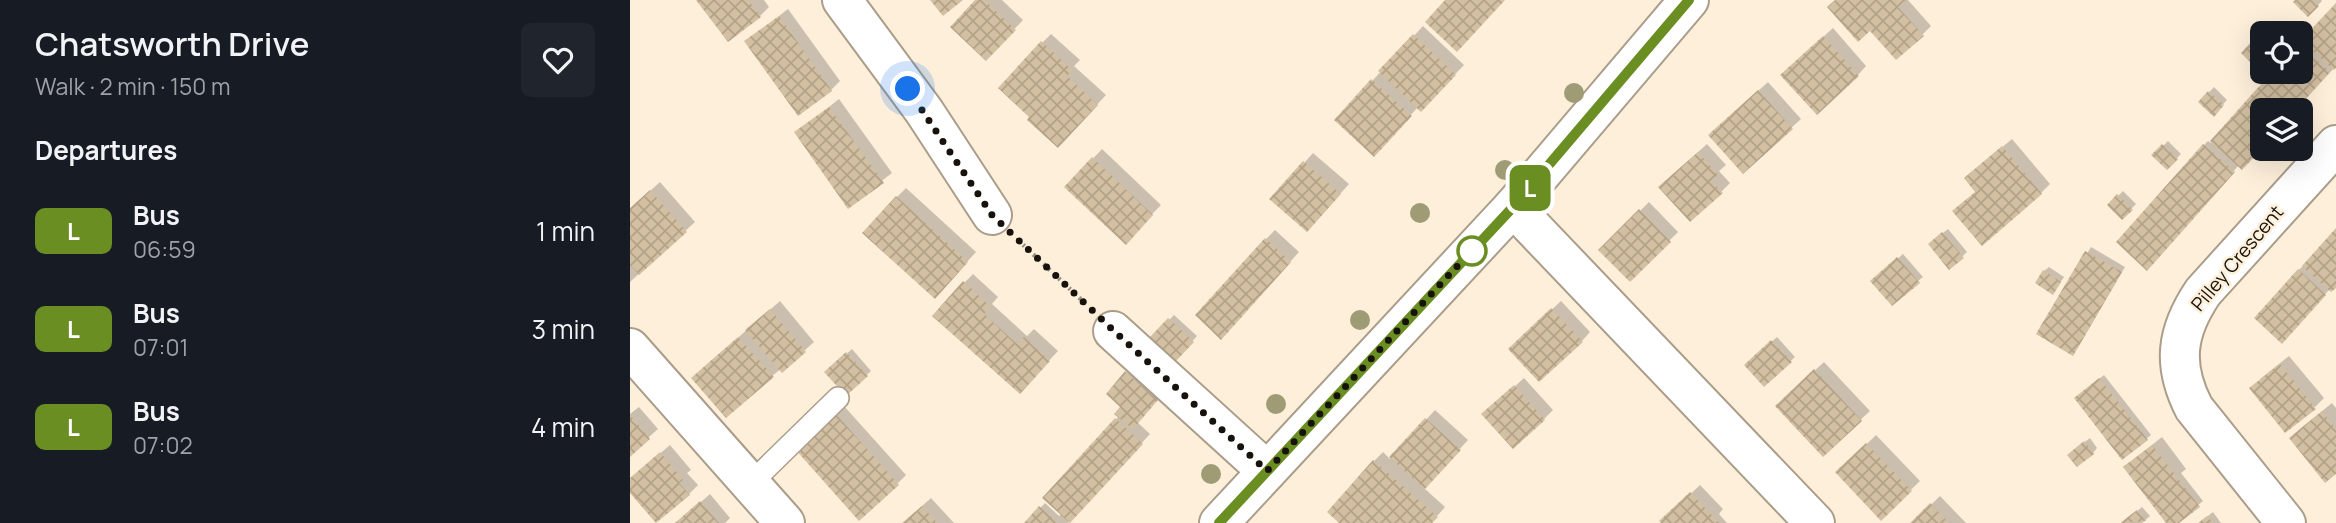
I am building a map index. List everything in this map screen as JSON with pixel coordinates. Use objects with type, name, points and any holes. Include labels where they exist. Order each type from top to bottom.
[{"type":"street","points":[[842,0],[924,111],[992,215]]},
{"type":"street","points":[[1219,523],[1513,207],[1689,0]]},
{"type":"street","name":"Pilley Crescent","points":[[2286,523],[2194,408],[2185,390],[2180,369],[2180,349],[2183,328],[2191,309],[2203,292],[2336,145]]},
{"type":"street","points":[[1513,207],[1815,523]]},
{"type":"street","points":[[1114,331],[1267,471]]},
{"type":"street","points":[[630,348],[785,523]]},
{"type":"lane","points":[[750,484],[838,398]]},
{"type":"path","points":[[992,215],[1114,331]]},
{"type":"building","points":[[696,0],[748,0],[761,17],[728,42]]},
{"type":"building","points":[[930,0],[963,0],[943,16]]},
{"type":"building","points":[[975,0],[984,0],[1016,30],[986,61],[950,27]]},
{"type":"building","points":[[1445,0],[1505,0],[1457,52],[1425,22]]},
{"type":"building","points":[[1835,0],[1906,0],[1898,7],[1924,36],[1896,60],[1870,31],[1858,42],[1827,7]]},
{"type":"building","points":[[2312,0],[2319,6],[2308,17],[2293,2]]},
{"type":"building","points":[[2336,3],[2334,70],[2313,51],[2313,27]]},
{"type":"building","points":[[779,16],[832,91],[798,116],[744,41]]},
{"type":"building","points":[[1413,34],[1456,75],[1421,112],[1378,71]]},
{"type":"building","points":[[1823,36],[1859,76],[1817,115],[1780,75]]},
{"type":"building","points":[[1041,41],[1072,70],[1067,76],[1098,105],[1058,148],[1027,120],[1029,117],[998,88]]},
{"type":"building","points":[[2250,43],[2250,62],[2241,53]]},
{"type":"building","points":[[2313,57],[2330,72],[2307,98],[2250,98],[2251,161],[2242,170],[2210,141],[2261,84],[2313,84]]},
{"type":"building","points":[[1371,79],[1412,116],[1374,157],[1334,120]]},
{"type":"building","points":[[1758,90],[1793,129],[1743,174],[1708,135]]},
{"type":"building","points":[[2208,91],[2224,105],[2214,117],[2198,102]]},
{"type":"building","points":[[829,107],[884,183],[848,209],[794,132]]},
{"type":"building","points":[[2162,144],[2178,159],[2167,170],[2151,155]]},
{"type":"building","points":[[2203,144],[2235,172],[2147,271],[2116,242]]},
{"type":"building","points":[[2002,146],[2042,194],[1982,246],[1952,211],[1975,192],[1964,178]]},
{"type":"building","points":[[1698,152],[1718,175],[1711,181],[1723,193],[1690,222],[1658,187]]},
{"type":"building","points":[[1092,157],[1153,215],[1126,245],[1064,187]]},
{"type":"building","points":[[1303,161],[1341,194],[1307,232],[1269,199]]},
{"type":"building","points":[[650,190],[687,232],[639,275],[630,265],[630,208]]},
{"type":"building","points":[[2117,194],[2133,210],[2122,220],[2107,205]]},
{"type":"building","points":[[896,196],[968,262],[935,299],[862,233]]},
{"type":"building","points":[[1639,209],[1671,242],[1630,282],[1598,250]]},
{"type":"building","points":[[2336,228],[2336,288],[2331,292],[2302,266]]},
{"type":"building","points":[[1942,232],[1964,258],[1949,270],[1928,244]]},
{"type":"building","points":[[1265,238],[1291,262],[1221,340],[1195,315]]},
{"type":"building","points":[[2085,251],[2122,272],[2073,356],[2036,334]]},
{"type":"building","points":[[1897,257],[1920,283],[1892,306],[1870,281]]},
{"type":"building","points":[[2298,269],[2326,295],[2282,344],[2254,318]]},
{"type":"building","points":[[2043,270],[2061,282],[2053,295],[2035,283]]},
{"type":"building","points":[[963,281],[991,307],[984,314],[1017,344],[1024,337],[1050,361],[1020,394],[932,316]]},
{"type":"building","points":[[1551,308],[1583,342],[1539,382],[1508,349]]},
{"type":"building","points":[[770,309],[806,352],[782,373],[745,330]]},
{"type":"building","points":[[1168,318],[1194,342],[1175,362],[1149,338]]},
{"type":"building","points":[[738,337],[774,377],[726,418],[691,378]]},
{"type":"building","points":[[1771,340],[1792,362],[1764,387],[1744,365]]},
{"type":"building","points":[[846,352],[868,376],[846,396],[824,372]]},
{"type":"building","points":[[2280,364],[2316,409],[2285,433],[2249,388]]},
{"type":"building","points":[[1814,369],[1862,421],[1823,457],[1775,406]]},
{"type":"building","points":[[1125,371],[1158,400],[1133,429],[1114,414],[1120,407],[1106,394]]},
{"type":"building","points":[[2099,378],[2148,440],[2122,460],[2074,398]]},
{"type":"building","points":[[1514,385],[1545,420],[1513,449],[1481,414]]},
{"type":"building","points":[[2322,411],[2336,429],[2336,474],[2325,483],[2289,438]]},
{"type":"building","points":[[835,413],[899,485],[859,521],[795,449]]},
{"type":"building","points":[[630,415],[650,439],[630,457]]},
{"type":"building","points":[[1115,418],[1143,444],[1070,523],[1042,498]]},
{"type":"building","points":[[1425,418],[1461,450],[1425,489],[1389,457]]},
{"type":"building","points":[[2084,441],[2094,454],[2077,467],[2067,455]]},
{"type":"building","points":[[1866,443],[1912,491],[1881,521],[1835,472]]},
{"type":"building","points":[[2152,445],[2200,507],[2179,523],[2166,523],[2123,467]]},
{"type":"building","points":[[660,452],[683,480],[679,483],[690,495],[656,523],[630,493],[630,478]]},
{"type":"building","points":[[1373,460],[1438,517],[1432,523],[1339,523],[1327,512]]},
{"type":"building","points":[[1690,492],[1719,523],[1659,521]]},
{"type":"building","points":[[700,501],[719,523],[675,523]]},
{"type":"building","points":[[1930,503],[1949,523],[1910,523]]},
{"type":"building","points":[[922,506],[937,523],[902,523]]},
{"type":"building","points":[[1039,506],[1058,523],[1024,523]]},
{"type":"building","points":[[2137,510],[2146,521],[2120,523]]},
{"type":"building","points":[[2207,516],[2213,523],[2198,523]]},
{"type":"bus line","name":"L","points":[[1219,523],[1513,207],[1689,0]]},
{"type":"route","points":[[908,89],[992,215],[1267,471],[1475,247],[1472,251]]}]
